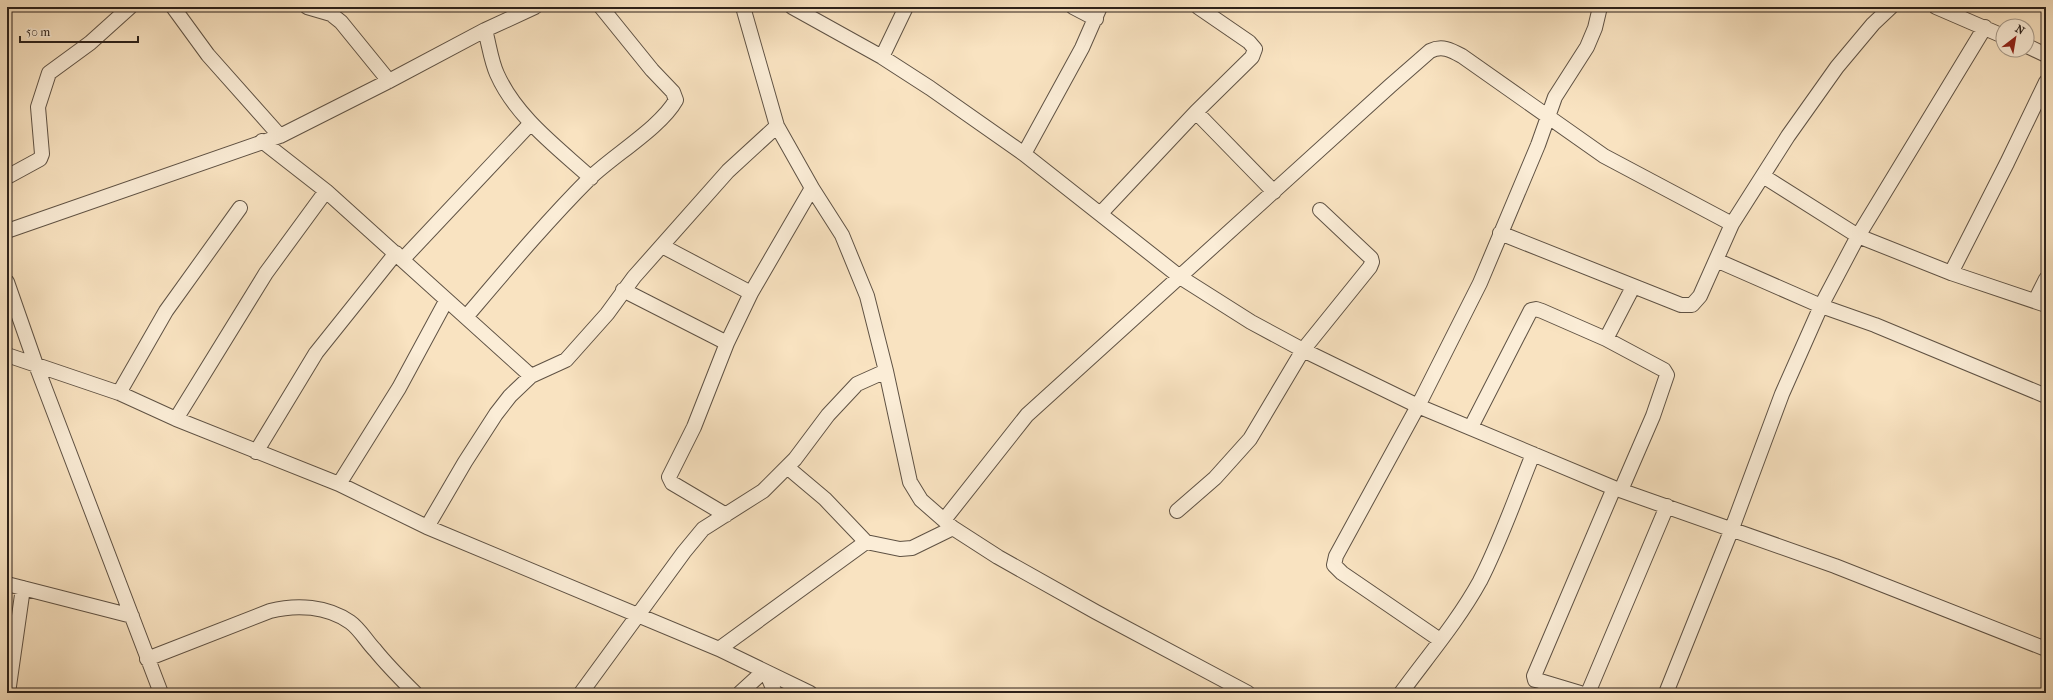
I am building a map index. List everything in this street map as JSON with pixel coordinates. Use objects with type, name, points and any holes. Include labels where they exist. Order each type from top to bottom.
[{"type":"street","points":[[7,177],[40,159],[42,154],[38,107],[49,74],[95,38],[130,7]]},
{"type":"street","points":[[173,7],[208,55],[280,136]]},
{"type":"street","points":[[307,7],[331,14],[341,22],[389,81]]},
{"type":"street","points":[[7,230],[280,136],[389,81],[485,30],[516,11],[535,7]]},
{"type":"street","points":[[466,317],[590,178],[659,120],[672,107],[676,100],[673,92],[652,70],[601,7]]},
{"type":"street","points":[[742,7],[777,126],[812,188],[842,235],[867,296],[886,371],[910,482],[921,500],[948,524],[998,557],[1096,612],[1248,693]]},
{"type":"street","points":[[792,7],[882,57],[1024,154],[1101,213],[1180,277],[1251,322],[1303,350],[1418,406],[1617,489],[1667,506],[1731,531],[1835,566],[2046,649]]},
{"type":"street","points":[[882,57],[906,7]]},
{"type":"street","points":[[1024,154],[1082,48],[1098,13],[1073,7]]},
{"type":"street","points":[[1101,213],[1196,112],[1252,57],[1255,49],[1249,42],[1198,7]]},
{"type":"street","points":[[1440,640],[1342,573],[1334,565],[1336,556],[1418,406],[1480,283],[1558,91],[1587,47],[1595,28],[1600,7]]},
{"type":"street","points":[[1500,233],[1681,305],[1692,304],[1700,296],[1732,224],[1788,136],[1838,67],[1873,24],[1891,7]]},
{"type":"street","points":[[1936,7],[1995,32]]},
{"type":"street","points":[[1666,693],[1731,531],[1782,394],[1821,306],[1858,236],[1985,27]]},
{"type":"street","points":[[485,30],[496,73],[507,93],[531,122],[590,178]]},
{"type":"street","points":[[787,468],[825,499],[866,542],[900,549],[912,548],[948,524],[1027,415],[1390,86],[1430,51],[1436,48],[1446,48],[1462,56],[1548,118],[1626,170],[1732,224]]},
{"type":"street","points":[[2035,50],[2046,55]]},
{"type":"street","points":[[1951,273],[2046,82]]},
{"type":"street","points":[[1196,112],[1274,192]]},
{"type":"street","points":[[256,452],[316,353],[400,256],[531,122]]},
{"type":"street","points":[[427,526],[465,462],[496,414],[531,376],[566,360],[607,314],[624,290],[728,172],[777,126]]},
{"type":"street","points":[[262,141],[326,191],[400,256],[446,301],[466,317],[531,376]]},
{"type":"street","points":[[1763,176],[1858,236],[1951,273],[2041,303],[2046,279]]},
{"type":"street","points":[[726,515],[672,483],[669,476],[694,427],[727,343],[752,293],[812,188]]},
{"type":"street","points":[[176,419],[266,273],[326,191]]},
{"type":"street","points":[[119,393],[166,312],[240,208]]},
{"type":"street","points":[[1177,510],[1215,478],[1250,439],[1303,350],[1370,267],[1372,262],[1370,258],[1320,210]]},
{"type":"street","points":[[662,246],[752,293]]},
{"type":"street","points":[[1716,260],[1761,278],[1821,306],[1875,325],[2046,396]]},
{"type":"street","points":[[7,282],[36,365],[161,693]]},
{"type":"street","points":[[1606,339],[1633,287]]},
{"type":"street","points":[[624,290],[727,343]]},
{"type":"street","points":[[339,484],[399,388],[446,301]]},
{"type":"street","points":[[1471,427],[1531,310],[1536,309],[1606,339],[1659,365],[1664,370],[1666,375],[1653,416],[1617,489],[1534,676],[1535,680],[1580,693]]},
{"type":"street","points":[[7,355],[119,393],[176,419],[339,484],[427,526],[719,650],[810,693]]},
{"type":"street","points":[[581,693],[639,616],[684,552],[703,529],[762,491],[787,468],[828,415],[857,384],[886,371]]},
{"type":"street","points":[[1401,693],[1457,619],[1480,581],[1500,540],[1533,454]]},
{"type":"street","points":[[1588,693],[1667,506]]},
{"type":"street","points":[[719,650],[866,542]]},
{"type":"street","points":[[7,584],[132,616]]},
{"type":"street","points":[[8,693],[23,588]]},
{"type":"street","points":[[148,659],[270,611],[288,606],[314,608],[335,613],[352,624],[392,670],[415,693]]},
{"type":"street","points":[[740,693],[765,673]]},
{"type":"street","points":[[765,673],[775,693]]}]
